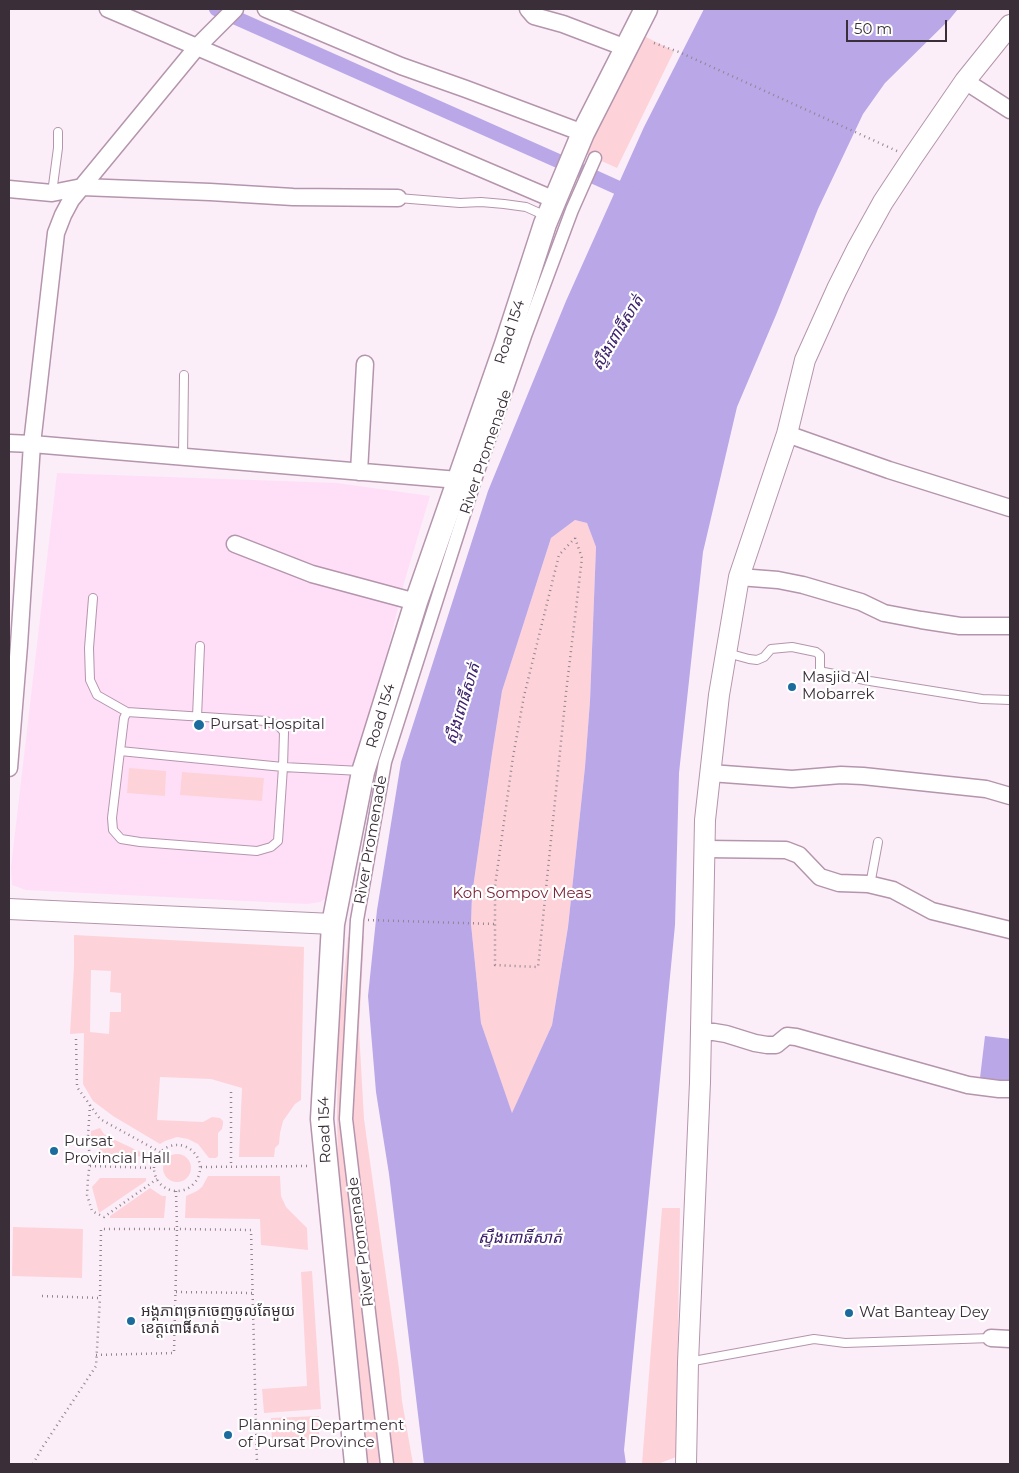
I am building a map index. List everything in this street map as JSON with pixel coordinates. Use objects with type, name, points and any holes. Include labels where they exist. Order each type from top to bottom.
[{"type":"main road","name":"Road 154","points":[[356,1464],[322,1119],[333,924],[363,772],[416,602],[506,344],[539,242],[560,206],[583,133],[646,9]]},
{"type":"street","points":[[108,9],[560,206]]},
{"type":"street","points":[[9,768],[14,644],[32,444],[56,233],[71,200],[197,47],[235,9]]},
{"type":"street","points":[[266,9],[401,66],[583,133]]},
{"type":"street","points":[[528,9],[534,16],[562,24],[626,48]]},
{"type":"street","points":[[686,1464],[688,1362],[700,1082],[706,849],[705,820],[718,695],[738,577],[787,434],[805,360],[833,298],[879,210],[912,158],[965,81],[1010,25]]},
{"type":"street","points":[[965,81],[1010,110]]},
{"type":"street","name":"River Promenade","points":[[387,1464],[346,1119],[362,920],[385,762],[476,480],[525,336],[560,206],[595,159]]},
{"type":"street","points":[[9,189],[52,193],[82,187],[293,197],[398,198]]},
{"type":"street","points":[[359,472],[364,364]]},
{"type":"street","points":[[787,434],[889,470],[1010,508]]},
{"type":"street","points":[[9,443],[458,480]]},
{"type":"street","points":[[235,544],[312,574],[416,602]]},
{"type":"street","points":[[738,577],[778,580],[803,585],[861,602],[884,612],[920,620],[960,626],[1010,626]]},
{"type":"street","points":[[710,773],[792,779],[841,775],[863,776],[986,789],[1010,796]]},
{"type":"street","points":[[706,849],[786,850],[799,855],[820,877],[839,883],[870,885],[893,890],[932,911],[1010,930]]},
{"type":"street","points":[[9,909],[333,924],[362,920]]},
{"type":"street","points":[[701,1032],[726,1034],[767,1045],[776,1044],[787,1036],[796,1037],[968,1085],[1010,1090]]},
{"type":"street","points":[[991,1338],[1010,1339]]},
{"type":"lane","points":[[52,193],[58,148],[58,132]]},
{"type":"lane","points":[[398,198],[460,203],[481,202],[526,207],[560,206]]},
{"type":"lane","points":[[183,457],[184,375]]},
{"type":"lane","points":[[93,598],[89,648],[90,680],[97,695],[127,712],[266,721],[279,726],[284,732],[278,841],[271,848],[257,851],[121,839],[113,830],[112,818],[124,718],[127,712]]},
{"type":"lane","points":[[198,717],[200,646]]},
{"type":"lane","points":[[725,652],[758,660],[764,657],[771,649],[792,646],[816,652],[820,655],[820,670],[824,672],[982,699],[1010,700]]},
{"type":"lane","points":[[120,751],[283,767],[363,772]]},
{"type":"lane","points":[[870,885],[878,842]]},
{"type":"lane","points":[[688,1362],[814,1339],[845,1343],[991,1338]]},
{"type":"path","points":[[654,44],[680,52],[912,158]]},
{"type":"path","points":[[575,538],[582,558],[538,967],[495,965],[494,924],[495,886],[513,757],[524,696],[559,555],[575,538]]},
{"type":"path","points":[[362,920],[494,924]]},
{"type":"path","points":[[76,1039],[77,1087],[100,1120],[160,1152]]},
{"type":"path","points":[[231,1092],[231,1167]]},
{"type":"path","points":[[90,1105],[88,1136],[90,1166],[87,1195],[92,1211],[104,1217],[157,1178]]},
{"type":"path","points":[[172,1145],[185,1146],[196,1154],[201,1167],[200,1175],[196,1182],[190,1187],[176,1191],[162,1185],[157,1178],[154,1168],[156,1158],[160,1152],[172,1145]]},
{"type":"path","points":[[90,1166],[154,1168]]},
{"type":"path","points":[[201,1167],[326,1166]]},
{"type":"path","points":[[96,1355],[174,1353],[176,1191]]},
{"type":"path","points":[[33,1464],[96,1366],[102,1229],[177,1229],[251,1230],[257,1464]]},
{"type":"path","points":[[176,1292],[253,1293]]},
{"type":"path","points":[[42,1296],[100,1298]]},
{"type":"shaded area","name":"Pursat Hospital","points":[[57,473],[337,483],[430,496],[404,583],[328,897],[320,902],[307,904],[26,890],[12,885],[11,867]]},
{"type":"green space","points":[[642,35],[674,51],[617,168],[584,153]]},
{"type":"green space","name":"Koh Sompov Meas","points":[[575,520],[587,523],[596,547],[590,701],[571,899],[552,1025],[512,1114],[481,1023],[471,924],[472,895],[502,691],[551,538]]},
{"type":"green space","points":[[129,768],[166,771],[165,796],[127,793]]},
{"type":"green space","points":[[182,772],[264,778],[262,801],[180,795]]},
{"type":"green space","points":[[74,935],[304,947],[301,1100],[295,1104],[283,1121],[279,1144],[275,1148],[274,1157],[239,1157],[242,1088],[211,1079],[160,1077],[157,1120],[203,1122],[212,1117],[220,1118],[223,1124],[222,1129],[218,1133],[218,1156],[216,1158],[209,1158],[198,1144],[188,1139],[177,1137],[160,1144],[113,1116],[93,1101],[83,1084],[84,1033],[70,1034]],"holes":[[[91,970],[111,971],[110,992],[121,993],[121,1012],[110,1012],[109,1034],[90,1032]]]},
{"type":"green space","points":[[364,936],[359,1030],[364,1119],[402,1401],[413,1464],[368,1464],[339,1196],[337,1119],[338,1035],[348,937]]},
{"type":"green space","points":[[100,1128],[104,1134],[147,1155],[147,1157],[99,1153],[100,1148],[90,1147],[91,1131]]},
{"type":"green space","points":[[177,1154],[187,1158],[191,1168],[187,1178],[177,1182],[167,1178],[163,1168],[167,1158]]},
{"type":"green space","points":[[208,1176],[280,1176],[281,1196],[286,1207],[307,1228],[308,1250],[261,1245],[260,1219],[185,1218],[186,1196],[202,1187]]},
{"type":"green space","points":[[100,1178],[146,1178],[146,1181],[99,1213],[92,1187]]},
{"type":"green space","points":[[150,1188],[162,1196],[166,1196],[164,1218],[110,1218],[110,1216]]},
{"type":"green space","points":[[662,1208],[680,1208],[676,1457],[658,1464],[642,1464]]},
{"type":"green space","points":[[13,1227],[83,1229],[82,1278],[12,1276]]},
{"type":"green space","points":[[312,1271],[321,1409],[264,1413],[262,1389],[307,1386],[301,1272]]},
{"type":"green space","points":[[319,1416],[319,1440],[272,1441],[271,1418]]},
{"type":"water","name":"ស្ទឹងពោធិ៍សាត់","points":[[704,9],[958,9],[885,83],[863,114],[818,209],[737,407],[703,552],[679,773],[675,925],[624,1450],[626,1464],[424,1464],[389,1174],[376,1092],[368,996],[377,910],[401,762],[488,491],[566,301],[644,127]],"holes":[[[575,520],[587,523],[596,547],[590,701],[568,927],[552,1025],[512,1113],[481,1023],[471,924],[472,895],[502,691],[551,538]]]},
{"type":"water","points":[[985,1036],[1010,1039],[1010,1083],[980,1078]]},
{"type":"waterway","points":[[216,9],[565,164]]},
{"type":"waterway","points":[[570,166],[634,195]]},
{"type":"place","name":"Masjid Al Mobarrek","points":[[792,687]]},
{"type":"place","name":"Pursat Hospital","points":[[199,725]]},
{"type":"place","name":"Pursat Provincial Hall","points":[[54,1151]]},
{"type":"place","name":"Wat Banteay Dey","points":[[849,1313]]},
{"type":"place","name":"អង្គភាពច្រកចេញចូលតែមួយ ខេត្តពោធិ៍សាត់","points":[[131,1321]]},
{"type":"place","name":"Planning Department of Pursat Province","points":[[228,1435]]}]
